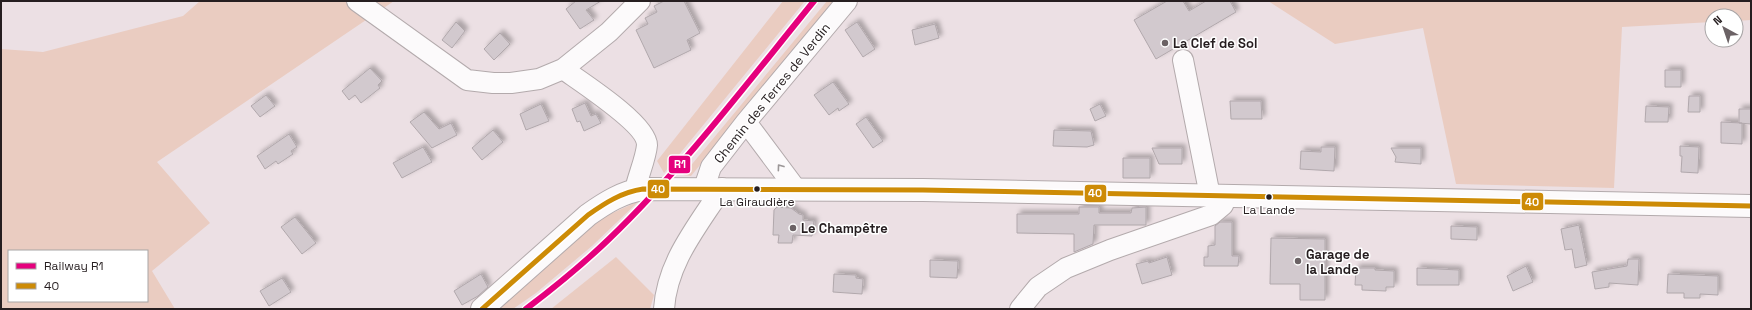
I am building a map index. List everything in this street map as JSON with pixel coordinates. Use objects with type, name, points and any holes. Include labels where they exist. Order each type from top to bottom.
[{"type":"main road","points":[[482,309],[588,215],[613,199],[635,190],[643,189],[796,189],[1751,206]]},
{"type":"street","points":[[356,1],[467,80],[493,84],[539,79],[563,69],[609,32],[640,1]]},
{"type":"street","name":"Chemin des Terres de Verdin","points":[[664,309],[667,286],[677,259],[713,188],[712,167],[746,122],[847,1]]},
{"type":"street","points":[[1020,309],[1038,287],[1066,268],[1110,250],[1212,215],[1223,205],[1219,196],[1183,60]]},
{"type":"street","points":[[563,69],[625,115],[643,134],[647,145],[635,190]]},
{"type":"street","points":[[746,122],[796,189]]},
{"type":"shaded area","points":[[200,1],[394,1],[157,162],[210,223],[152,271],[175,309],[1,309],[1,49],[43,52],[183,16]]},
{"type":"shaded area","points":[[783,1],[805,1],[664,173],[657,161]]},
{"type":"shaded area","points":[[827,1],[835,1],[691,176],[683,175]]},
{"type":"shaded area","points":[[1268,1],[1751,1],[1751,20],[1744,20],[1744,8],[1704,8],[1704,22],[1622,27],[1614,188],[1456,184],[1423,28],[1335,44]]},
{"type":"shaded area","points":[[639,201],[592,246],[536,293],[513,309],[497,309],[582,233],[606,216]]},
{"type":"shaded area","points":[[616,257],[654,295],[650,309],[551,309]]},
{"type":"building","points":[[576,1],[601,1],[586,10],[594,20],[580,29],[566,9]]},
{"type":"building","points":[[664,1],[684,1],[700,33],[687,40],[691,50],[654,68],[636,30],[648,24],[645,18],[657,12],[654,6]]},
{"type":"building","name":"La Clef de Sol","points":[[1167,1],[1183,1],[1189,11],[1206,1],[1230,1],[1236,12],[1156,59],[1134,20]]},
{"type":"building","points":[[456,22],[465,31],[452,48],[442,40]]},
{"type":"building","points":[[857,22],[875,49],[863,57],[845,30]]},
{"type":"building","points":[[935,24],[939,38],[915,45],[912,30]]},
{"type":"building","points":[[500,33],[510,44],[494,60],[484,49]]},
{"type":"building","points":[[370,68],[382,81],[378,85],[380,88],[361,103],[355,95],[349,100],[342,91]]},
{"type":"building","points":[[1665,70],[1681,70],[1681,87],[1665,87]]},
{"type":"building","points":[[833,82],[849,104],[839,111],[838,108],[829,115],[814,95]]},
{"type":"building","points":[[266,95],[275,106],[260,117],[251,106]]},
{"type":"building","points":[[1689,96],[1700,96],[1700,112],[1688,112]]},
{"type":"building","points":[[1230,101],[1261,101],[1262,119],[1231,119]]},
{"type":"building","points":[[585,103],[591,116],[596,114],[601,123],[584,131],[580,121],[577,122],[572,109]]},
{"type":"building","points":[[541,104],[549,121],[526,130],[520,114]]},
{"type":"building","points":[[1100,104],[1106,116],[1095,121],[1090,109]]},
{"type":"building","points":[[1646,106],[1669,107],[1668,122],[1645,122]]},
{"type":"building","points":[[1739,109],[1751,109],[1751,124],[1739,123]]},
{"type":"building","points":[[424,112],[439,129],[451,123],[457,135],[432,148],[410,122]]},
{"type":"building","points":[[866,117],[883,141],[873,148],[856,124]]},
{"type":"building","points":[[1721,122],[1742,123],[1742,144],[1721,143]]},
{"type":"building","points":[[493,130],[503,142],[482,160],[472,148]]},
{"type":"building","points":[[1054,130],[1091,131],[1094,145],[1087,147],[1053,146]]},
{"type":"building","points":[[289,134],[297,147],[291,151],[293,154],[278,164],[276,161],[265,169],[257,156]]},
{"type":"building","points":[[1680,146],[1699,147],[1698,173],[1681,172],[1682,156],[1680,156]]},
{"type":"building","points":[[423,147],[432,162],[402,178],[393,163]]},
{"type":"building","points":[[1321,147],[1335,147],[1334,171],[1300,169],[1301,151],[1321,152]]},
{"type":"building","points":[[1152,148],[1182,148],[1182,164],[1159,164]]},
{"type":"building","points":[[1391,148],[1421,148],[1421,164],[1395,162],[1396,157]]},
{"type":"building","points":[[1123,158],[1150,158],[1150,178],[1123,178]]},
{"type":"building","name":"Le Champêtre","points":[[777,207],[791,208],[803,215],[803,220],[814,221],[812,236],[793,235],[792,243],[778,243],[779,235],[773,235],[774,210]]},
{"type":"building","points":[[1079,207],[1099,207],[1099,213],[1131,213],[1132,208],[1146,207],[1146,225],[1094,225],[1093,244],[1074,252],[1074,234],[1017,233],[1017,214],[1079,214]]},
{"type":"building","points":[[295,217],[316,243],[302,254],[281,227]]},
{"type":"building","points":[[1220,222],[1232,222],[1232,256],[1239,256],[1238,266],[1204,266],[1204,257],[1208,257],[1208,246],[1215,245],[1215,226]]},
{"type":"building","points":[[1579,225],[1587,265],[1575,268],[1572,249],[1565,250],[1561,229]]},
{"type":"building","points":[[1451,226],[1477,227],[1477,240],[1451,239]]},
{"type":"building","name":"Garage de la Lande","points":[[1271,238],[1325,239],[1325,300],[1300,300],[1300,284],[1270,284]]},
{"type":"building","points":[[1167,257],[1172,275],[1142,284],[1136,264],[1148,261],[1149,263]]},
{"type":"building","points":[[1628,259],[1639,259],[1638,285],[1609,283],[1609,287],[1595,289],[1592,272],[1627,266]]},
{"type":"building","points":[[930,260],[958,261],[957,278],[930,277]]},
{"type":"building","points":[[1526,266],[1533,282],[1513,291],[1507,276]]},
{"type":"building","points":[[1356,268],[1375,268],[1375,270],[1394,271],[1394,287],[1386,287],[1386,291],[1362,290],[1362,285],[1355,285]]},
{"type":"building","points":[[1417,268],[1459,270],[1459,285],[1417,285]]},
{"type":"building","points":[[481,274],[488,287],[478,296],[462,305],[454,291]]},
{"type":"building","points":[[834,274],[856,275],[856,278],[863,279],[862,294],[833,292]]},
{"type":"building","points":[[1668,274],[1718,276],[1718,295],[1700,294],[1700,298],[1684,298],[1684,293],[1667,293]]},
{"type":"building","points":[[282,278],[291,292],[269,306],[260,291]]},
{"type":"rail line","name":"R1","points":[[526,309],[568,276],[636,212],[715,124],[814,1]]},
{"type":"transit line","name":"40","points":[[482,309],[588,215],[607,202],[621,195],[643,189],[923,190],[1751,206]]},
{"type":"place","name":"La Clef de Sol","points":[[1165,43]]},
{"type":"place","name":"La Giraudière","points":[[757,189]]},
{"type":"place","name":"La Lande","points":[[1269,197]]},
{"type":"place","name":"Le Champêtre","points":[[793,228]]},
{"type":"place","name":"Garage de la Lande","points":[[1298,261]]}]
